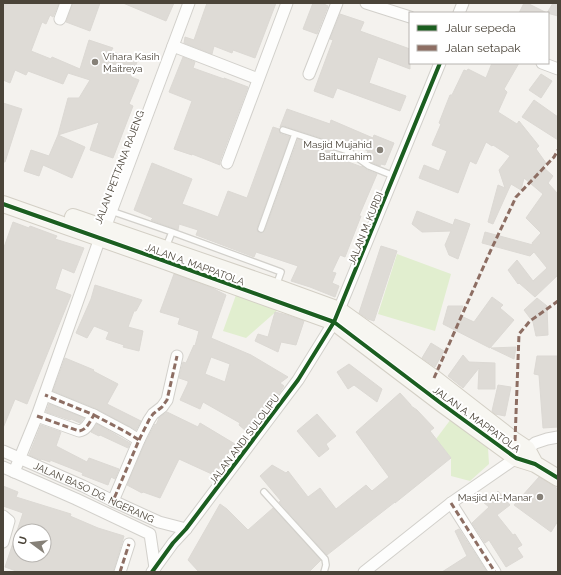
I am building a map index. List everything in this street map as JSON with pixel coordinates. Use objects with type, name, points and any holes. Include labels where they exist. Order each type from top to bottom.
[{"type":"street","points":[[60,19],[66,3]]},
{"type":"street","name":"JALAN PETTANA RAJENG","points":[[14,472],[37,416],[111,211],[189,3]]},
{"type":"street","points":[[227,163],[287,3]]},
{"type":"street","points":[[309,74],[337,3]]},
{"type":"street","points":[[366,3],[409,17]]},
{"type":"street","points":[[173,46],[258,79]]},
{"type":"street","name":"JALAN M. KURDI","points":[[337,316],[440,64]]},
{"type":"street","points":[[545,64],[558,69]]},
{"type":"street","name":"JALAN A. MAPPATOLA","points":[[5,199],[337,316],[434,378],[522,454],[558,478]]},
{"type":"street","name":"JALAN ANDI SULOLIPU","points":[[153,570],[173,543],[186,529],[298,380],[337,316]]},
{"type":"street","points":[[113,501],[149,420],[167,400],[177,356]]},
{"type":"street","points":[[45,394],[94,415],[122,429],[139,440]]},
{"type":"street","points":[[37,416],[82,431],[86,428],[94,415]]},
{"type":"street","points":[[364,572],[451,503],[522,454],[535,443],[558,437]]},
{"type":"street","name":"JALAN BASO DG. NGERANG","points":[[3,451],[83,486],[159,522],[186,529]]},
{"type":"street","name":"JALAN BASO DG. NGERANG","points":[[3,467],[150,534],[153,570]]},
{"type":"street","points":[[76,499],[83,486]]},
{"type":"street","points":[[451,503],[496,572]]},
{"type":"street","points":[[3,516],[9,521],[3,542]]},
{"type":"street","points":[[150,534],[153,527],[159,522]]},
{"type":"street","points":[[120,572],[129,544]]},
{"type":"lane","points":[[283,130],[348,151],[369,166],[394,176]]},
{"type":"lane","points":[[261,229],[295,134]]},
{"type":"lane","points":[[111,211],[281,272],[274,294]]},
{"type":"lane","points":[[164,254],[172,232]]},
{"type":"lane","points":[[264,492],[325,559],[326,565],[324,572]]},
{"type":"green space","points":[[397,254],[451,274],[435,331],[378,314]]},
{"type":"green space","points":[[236,295],[279,309],[246,338],[223,331]]},
{"type":"green space","points":[[451,419],[488,448],[489,464],[470,481],[451,476],[451,458],[436,439]]},
{"type":"building","points":[[3,3],[59,3],[53,17],[50,15],[46,24],[42,22],[31,51],[51,59],[52,57],[80,69],[89,40],[113,48],[111,51],[137,62],[131,77],[139,80],[129,104],[133,106],[113,158],[90,150],[99,122],[58,135],[68,98],[79,98],[90,80],[68,73],[63,84],[28,71],[26,75],[15,70],[10,83],[3,80]]},
{"type":"building","points":[[73,3],[100,3],[90,31],[66,22]]},
{"type":"building","points":[[123,3],[174,3],[166,21]]},
{"type":"building","points":[[207,3],[276,3],[255,58],[233,50],[232,53],[214,46],[212,54],[184,43],[185,37],[194,40]]},
{"type":"building","points":[[313,3],[322,3],[328,6],[317,34],[303,29]]},
{"type":"building","points":[[524,3],[527,3],[545,12],[520,12]]},
{"type":"building","points":[[553,3],[558,3],[558,16],[548,12]]},
{"type":"building","points":[[340,14],[364,22],[360,31],[409,49],[410,69],[378,57],[369,83],[406,96],[400,111],[337,88],[333,98],[314,91],[333,40],[330,39]]},
{"type":"building","points":[[183,57],[195,62],[193,68],[248,87],[220,161],[220,165],[174,149],[192,101],[169,92]]},
{"type":"building","points":[[492,64],[518,64],[504,89],[507,92],[498,112],[517,124],[519,121],[539,146],[536,149],[546,163],[543,167],[553,176],[548,183],[558,194],[558,275],[535,297],[519,283],[518,284],[508,270],[517,260],[533,281],[547,268],[534,252],[530,256],[482,243],[485,232],[533,245],[532,243],[541,233],[526,218],[543,194],[524,178],[521,190],[511,184],[493,224],[488,222],[498,185],[505,188],[499,170],[510,156],[486,142],[476,164],[470,161],[458,193],[419,178],[424,165],[439,171],[447,151],[432,145],[441,124],[439,123],[450,95],[452,95],[464,70],[467,71],[468,69],[486,78]]},
{"type":"building","points":[[541,74],[552,81],[541,98],[529,90]]},
{"type":"building","points":[[534,100],[558,117],[558,140],[522,117]]},
{"type":"building","points":[[3,103],[22,109],[5,162],[3,162]]},
{"type":"building","points":[[287,109],[330,124],[331,120],[373,138],[374,135],[394,143],[385,165],[381,164],[380,166],[371,162],[365,158],[368,151],[338,138],[337,143],[284,126],[280,127]]},
{"type":"building","points":[[273,127],[279,129],[281,134],[290,137],[257,228],[259,233],[262,233],[265,230],[298,139],[334,151],[332,156],[362,166],[377,174],[359,216],[361,216],[345,257],[340,255],[332,272],[336,273],[332,283],[339,286],[335,297],[291,281],[298,266],[256,252],[254,257],[196,235],[198,230],[179,224],[178,230],[151,220],[153,218],[134,210],[152,163],[192,179],[182,204],[218,217],[228,191],[247,198]]},
{"type":"building","points":[[58,135],[85,147],[72,178],[43,165],[39,176],[24,171],[31,150],[49,156]]},
{"type":"building","points":[[417,211],[453,225],[455,219],[470,224],[458,259],[449,255],[445,245],[451,231],[422,232],[412,224]]},
{"type":"building","points":[[13,222],[29,228],[30,226],[57,236],[55,239],[84,248],[74,273],[62,268],[55,289],[71,295],[27,404],[15,399],[3,428],[3,250]]},
{"type":"building","points":[[381,246],[397,251],[374,321],[359,313]]},
{"type":"building","points":[[174,274],[210,287],[226,295],[211,338],[251,355],[288,377],[280,383],[284,386],[274,401],[271,399],[254,421],[255,422],[246,431],[239,425],[240,423],[203,402],[200,409],[180,400],[188,383],[188,381],[179,378],[183,362],[186,363],[194,345],[195,346],[199,331],[178,324],[180,318],[160,312]],"holes":[[[211,357],[230,364],[225,382],[205,374]]]},
{"type":"building","points":[[95,285],[142,300],[136,311],[134,311],[128,327],[143,331],[139,351],[123,347],[124,345],[106,339],[109,332],[94,326],[87,338],[76,333],[91,299]]},
{"type":"building","points":[[492,297],[503,305],[500,308],[514,320],[490,348],[443,324],[448,306],[463,306],[459,315],[474,322]]},
{"type":"building","points":[[537,298],[547,306],[548,335],[536,336],[533,322],[524,310]]},
{"type":"building","points":[[275,312],[304,321],[296,345],[281,342],[278,352],[255,341],[258,334],[268,337]]},
{"type":"building","points":[[431,343],[444,351],[435,367],[422,358]]},
{"type":"building","points":[[516,347],[514,359],[491,348]]},
{"type":"building","points":[[463,355],[469,362],[495,363],[495,389],[478,389],[479,368],[463,388],[448,376]]},
{"type":"building","points":[[537,356],[558,356],[558,427],[543,428],[539,375],[534,374]]},
{"type":"building","points":[[65,358],[94,370],[93,371],[118,384],[107,404],[141,421],[136,430],[97,409],[53,391]]},
{"type":"building","points":[[349,364],[382,389],[377,402],[354,385],[348,389],[337,372]]},
{"type":"building","points":[[498,385],[511,387],[505,416],[495,414],[492,411]]},
{"type":"building","points":[[400,393],[434,428],[430,431],[451,458],[327,555],[279,502],[281,501],[260,476],[272,465],[286,473],[288,471],[308,497],[320,488],[336,509],[366,485],[372,491],[389,477],[356,432]]},
{"type":"building","points":[[49,404],[84,418],[80,423],[46,412]]},
{"type":"building","points":[[167,412],[198,427],[200,423],[235,444],[219,465],[221,466],[214,475],[179,459],[160,498],[143,492],[142,493],[127,485],[155,424],[156,425],[159,418]]},
{"type":"building","points":[[317,414],[336,436],[326,444],[329,449],[319,457],[297,431]]},
{"type":"building","points":[[97,424],[130,443],[128,448],[91,432]]},
{"type":"building","points":[[41,425],[61,432],[56,446],[87,462],[89,458],[119,469],[115,479],[111,477],[108,485],[50,460],[50,462],[41,460],[29,455]]},
{"type":"building","name":"Masjid Al-Manar","points":[[539,477],[558,489],[558,521],[551,532],[514,505]]},
{"type":"building","points":[[3,486],[18,492],[16,497],[71,514],[70,516],[98,528],[124,536],[113,572],[19,572],[5,567],[12,546],[12,563],[52,563],[52,523],[20,523],[23,513],[3,506]]},
{"type":"building","points":[[498,491],[510,505],[497,515],[513,535],[515,534],[522,545],[517,548],[523,557],[506,567],[489,540],[485,543],[472,523],[489,507],[483,502]]},
{"type":"building","points":[[220,504],[248,530],[273,508],[321,560],[309,572],[199,572],[188,560]]},
{"type":"building","points":[[459,529],[487,572],[442,572],[467,556],[455,531]]},
{"type":"marked path","points":[[434,378],[516,197],[554,157],[558,150]]},
{"type":"marked path","points":[[515,441],[519,334],[530,321],[558,301]]},
{"type":"marked path","points":[[139,440],[153,414],[162,407],[167,400],[177,356]]},
{"type":"marked path","points":[[37,416],[79,431],[86,427],[94,415],[45,395]]},
{"type":"marked path","points":[[94,415],[139,440],[113,501]]},
{"type":"marked path","points":[[451,503],[495,572]]},
{"type":"marked path","points":[[120,572],[129,544]]},
{"type":"cycle path","points":[[152,572],[298,380],[334,322],[440,64]]},
{"type":"cycle path","points":[[3,204],[334,322],[516,458],[535,464],[558,478]]},
{"type":"place","name":"Vihara Kasih Maitreya","points":[[95,62]]},
{"type":"place","name":"Masjid Mujahid Baiturrahim","points":[[380,150]]},
{"type":"place","name":"Masjid Al-Manar","points":[[540,497]]}]
